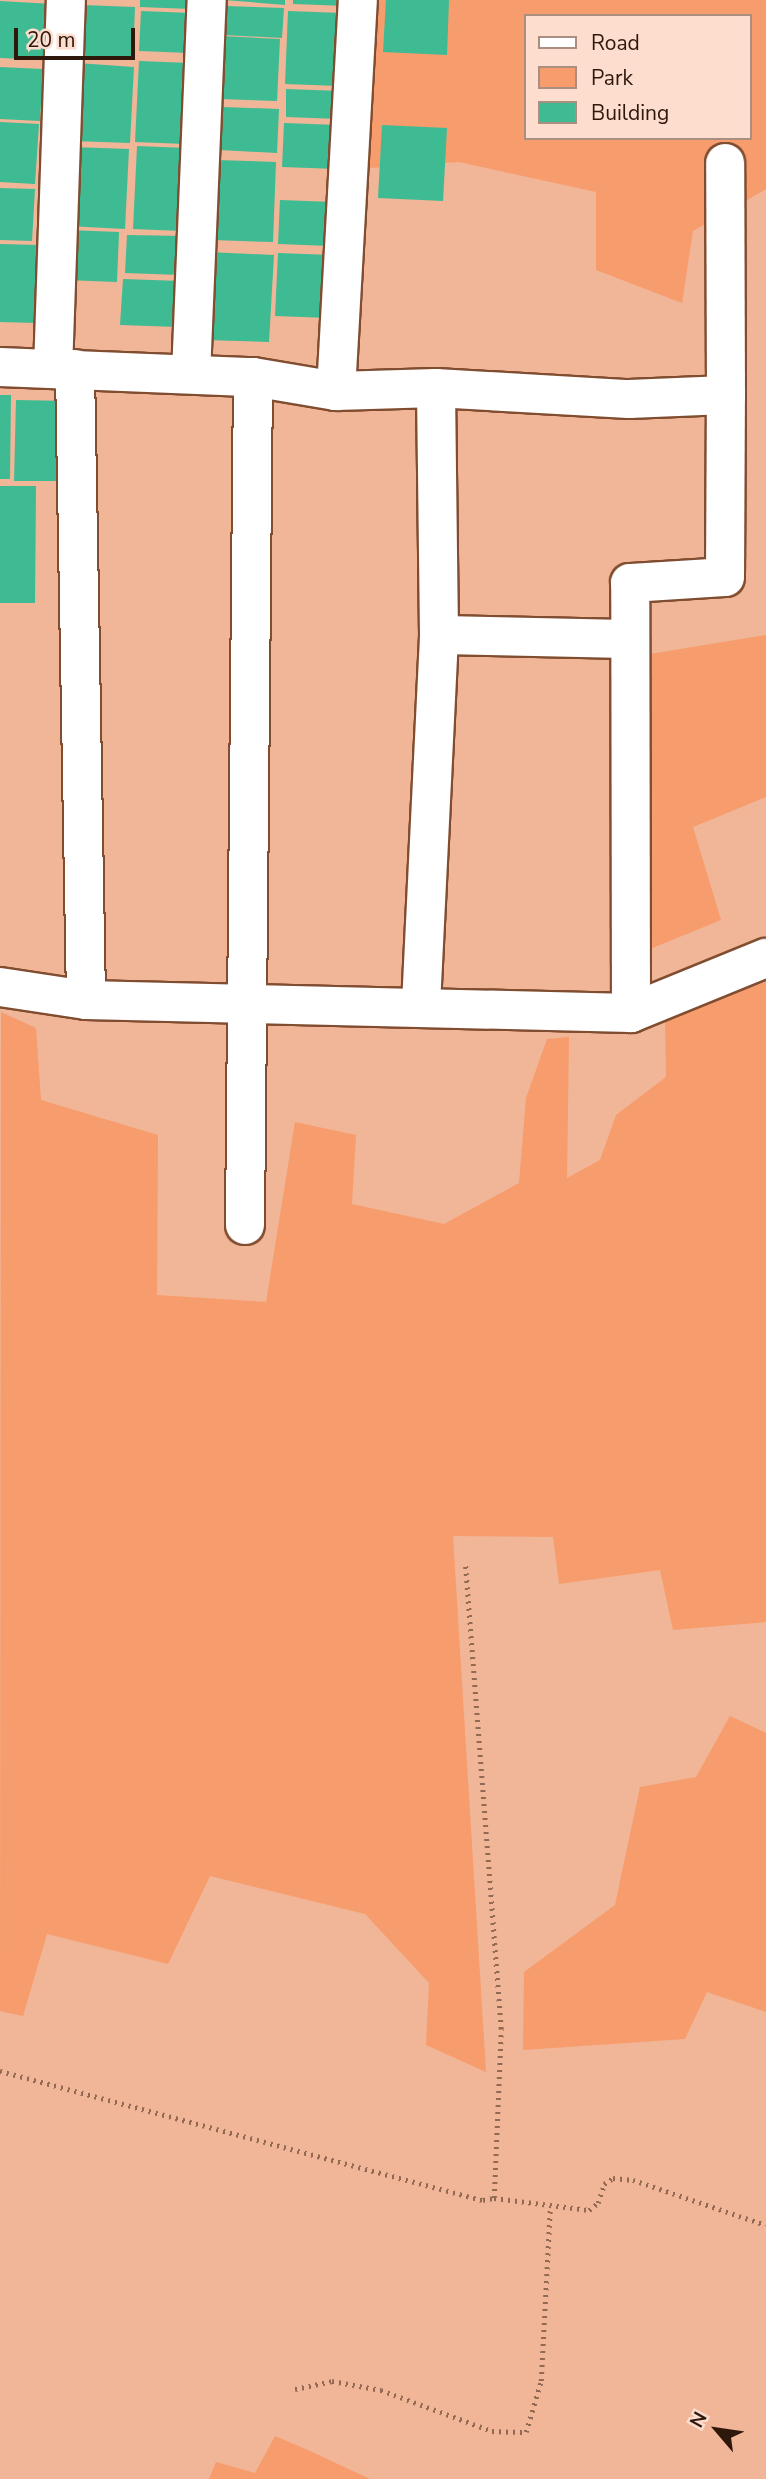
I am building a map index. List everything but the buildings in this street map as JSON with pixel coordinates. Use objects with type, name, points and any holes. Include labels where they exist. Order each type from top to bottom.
[{"type":"street","points":[[66,0],[64,369],[86,1000]]},
{"type":"street","points":[[191,374],[207,0]]},
{"type":"street","points":[[336,391],[358,0]]},
{"type":"street","points":[[631,1013],[629,583],[725,577],[725,163]]},
{"type":"street","points":[[0,367],[253,377],[336,391],[436,388],[629,399],[726,395]]},
{"type":"street","points":[[245,1225],[253,377]]},
{"type":"street","points":[[421,1005],[439,635],[436,388]]},
{"type":"street","points":[[439,635],[630,639]]},
{"type":"street","points":[[0,988],[86,1000],[248,1007],[421,1005],[631,1013],[766,958]]},
{"type":"path","points":[[465,1563],[501,2029],[494,2198]]},
{"type":"path","points":[[0,2071],[483,2200],[494,2198],[550,2208],[589,2210],[598,2203],[604,2184],[613,2178],[633,2180],[766,2225]]},
{"type":"path","points":[[295,2389],[332,2381],[369,2388],[492,2431],[526,2431],[541,2381],[550,2208]]},
{"type":"green space","points":[[377,0],[766,0],[766,189],[693,231],[682,303],[596,270],[596,192],[459,162],[369,168]]},
{"type":"green space","points":[[766,635],[766,797],[693,827],[721,920],[650,949],[650,654]]},
{"type":"green space","points":[[766,982],[766,1622],[673,1630],[660,1570],[559,1584],[553,1537],[453,1536],[486,2072],[426,2045],[429,1983],[365,1914],[210,1876],[168,1964],[47,1934],[23,2016],[0,2011],[1,1012],[36,1028],[41,1100],[158,1135],[157,1295],[266,1302],[295,1122],[356,1135],[352,1204],[444,1224],[519,1183],[526,1098],[547,1039],[569,1037],[567,1178],[600,1160],[616,1115],[666,1077],[665,1017]]},
{"type":"green space","points":[[730,1716],[766,1733],[766,2012],[707,1992],[685,2039],[523,2050],[524,1972],[615,1905],[640,1787],[696,1777]]},
{"type":"green space","points":[[275,2436],[370,2479],[209,2479],[216,2462],[255,2473]]}]
